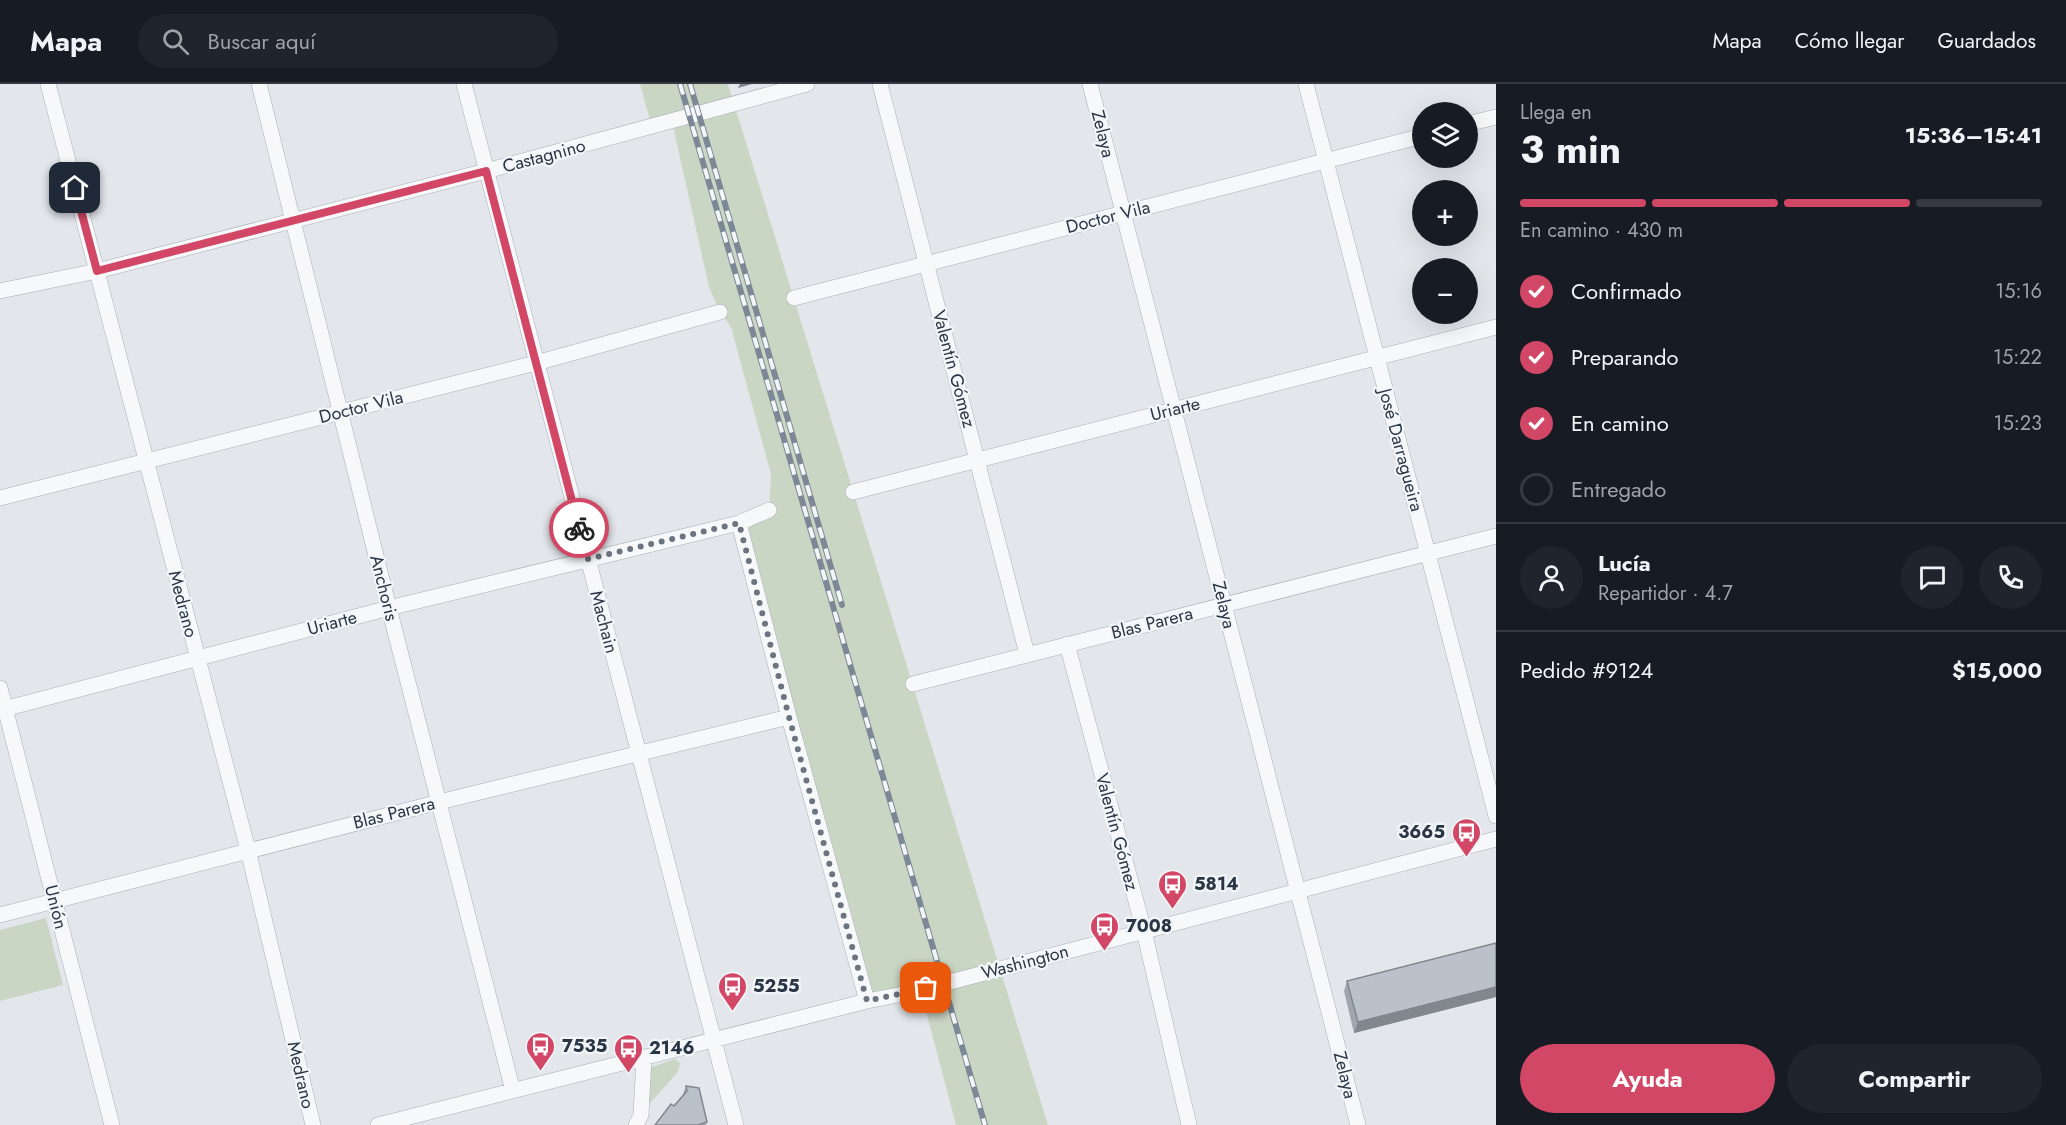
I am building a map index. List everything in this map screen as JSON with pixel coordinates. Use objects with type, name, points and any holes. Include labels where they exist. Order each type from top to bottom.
[{"type":"street","name":"Medrano","points":[[48,84],[248,850],[313,1125]]},
{"type":"street","name":"Anchoris","points":[[259,84],[389,608],[513,1090]]},
{"type":"street","name":"Machain","points":[[464,84],[736,1125]]},
{"type":"street","name":"Castagnino","points":[[0,291],[97,271],[293,221],[807,84]]},
{"type":"street","name":"Valentín Gómez","points":[[880,84],[1028,654]]},
{"type":"street","name":"Zelaya","points":[[1090,84],[1358,1125]]},
{"type":"street","name":"José Darragueira","points":[[1306,84],[1496,816]]},
{"type":"street","points":[[1478,121],[1496,117]]},
{"type":"street","name":"Doctor Vila","points":[[794,298],[1412,138]]},
{"type":"street","name":"Doctor Vila","points":[[0,498],[536,363],[720,312]]},
{"type":"street","name":"Uriarte","points":[[854,492],[1496,327]]},
{"type":"street","name":"Uriarte","points":[[3,709],[389,608],[739,523],[769,510]]},
{"type":"street","points":[[739,523],[789,717],[867,1001]]},
{"type":"street","name":"Blas Parera","points":[[913,684],[1496,536]]},
{"type":"street","name":"Valentín Gómez","points":[[1067,644],[1144,931],[1189,1125]]},
{"type":"street","name":"Unión","points":[[0,688],[3,709],[112,1125]]},
{"type":"street","name":"Blas Parera","points":[[0,915],[439,802],[789,717]]},
{"type":"street","name":"Washington","points":[[378,1125],[867,1001],[908,993],[1496,839]]},
{"type":"street","points":[[636,1125],[641,1115],[644,1058]]},
{"type":"green space","points":[[640,84],[728,84],[1048,1125],[956,1125],[927,1015],[908,993],[867,1001],[739,523],[769,510],[771,474],[731,327],[720,312],[709,287],[672,122],[652,127]]},
{"type":"green space","points":[[46,918],[63,985],[0,1001],[0,930]]},
{"type":"green space","points":[[675,1059],[680,1063],[678,1072],[648,1103],[649,1068]]},
{"type":"building","points":[[1496,943],[1496,987],[1358,1022],[1347,981]]},
{"type":"building","points":[[686,1086],[699,1088],[707,1122],[698,1125],[655,1125],[671,1104],[674,1106],[687,1091]]},
{"type":"railway","points":[[680,84],[985,1125]]},
{"type":"railway","points":[[690,84],[842,605]]},
{"type":"way so far","points":[[579,528],[588,559],[739,523],[789,717],[867,1001],[926,988]]},
{"type":"place","name":"3665","points":[[1466,858]]},
{"type":"place","name":"5814","points":[[1173,910]]},
{"type":"place","name":"7008","points":[[1105,952]]},
{"type":"place","name":"5255","points":[[732,1012]]},
{"type":"place","name":"7535","points":[[541,1072]]},
{"type":"place","name":"2146","points":[[628,1074]]},
{"type":"route","points":[[75,188],[97,271],[486,171],[579,528]]}]
